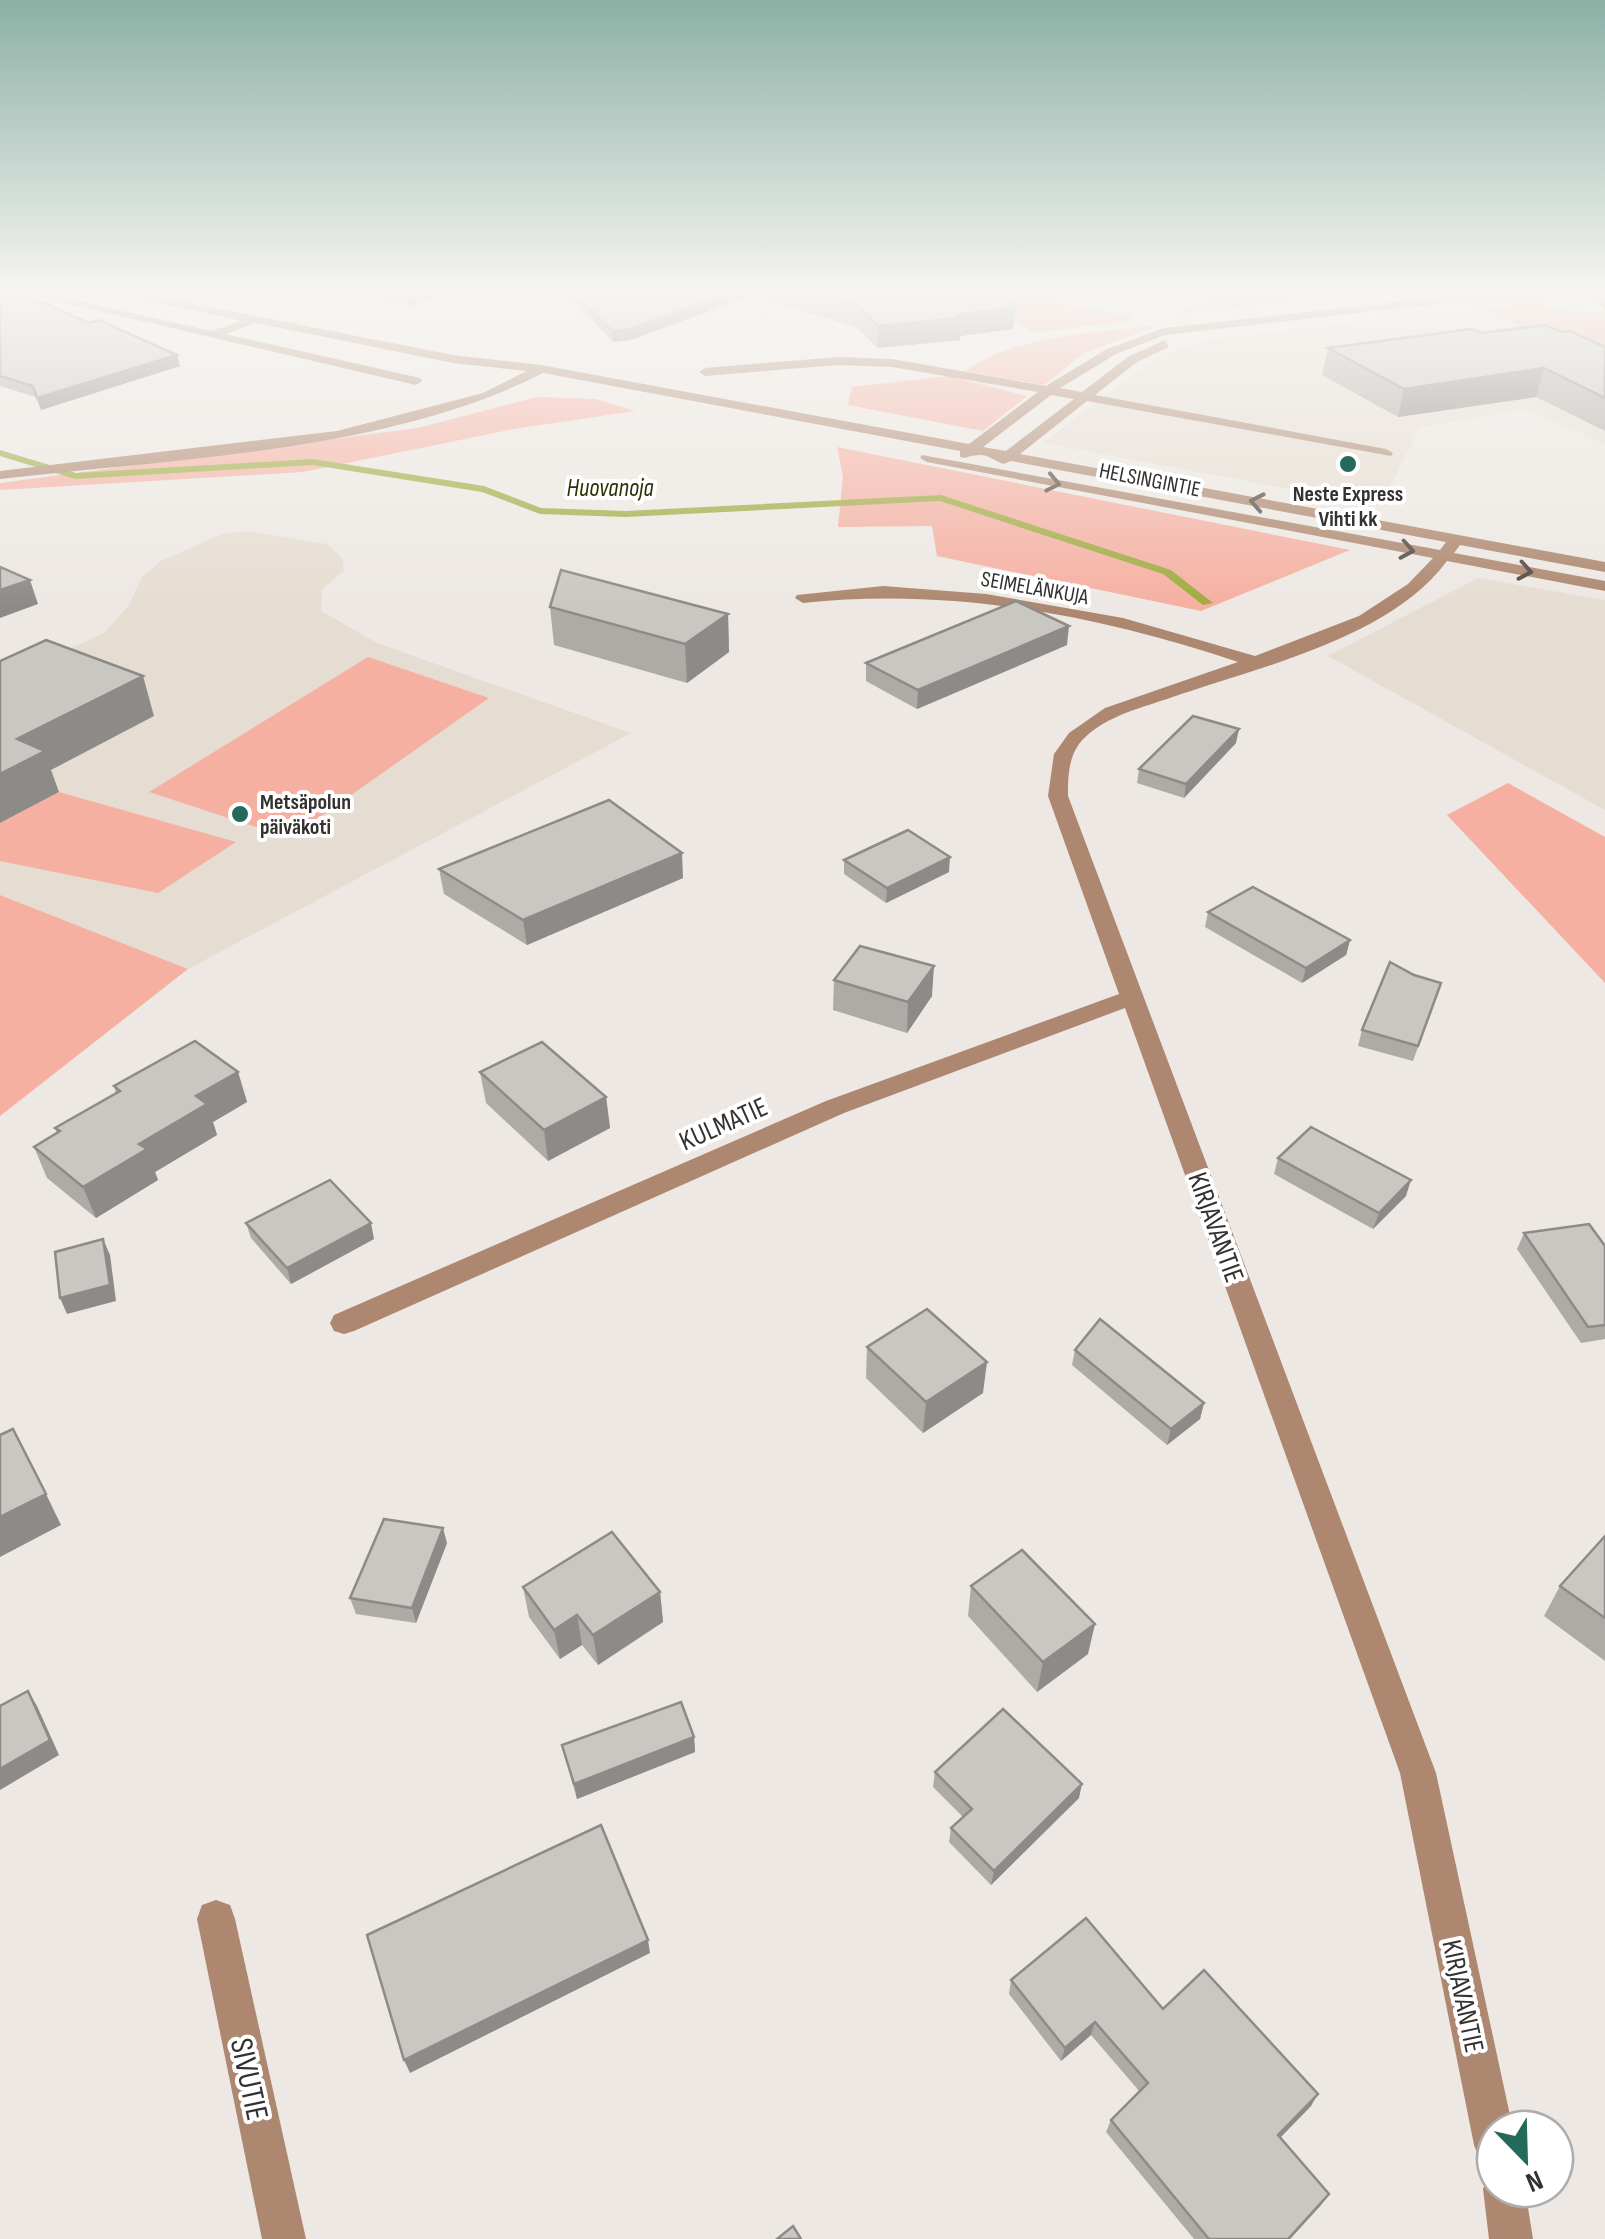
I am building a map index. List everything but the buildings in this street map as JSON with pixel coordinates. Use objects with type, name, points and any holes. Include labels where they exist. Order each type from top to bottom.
[{"type":"street","points":[[0,475],[337,435],[482,397]]},
{"type":"street","name":"HELSINGINTIE","points":[[681,397],[734,414],[986,470],[1450,548],[1605,568]]},
{"type":"street","points":[[953,463],[1043,397]]},
{"type":"street","points":[[986,470],[1087,397]]},
{"type":"street","points":[[1091,397],[1386,454]]},
{"type":"street","name":"HELSINGINTIE","points":[[734,414],[972,448],[1450,548],[1605,586]]},
{"type":"street","name":"KIRJAVANTIE","points":[[1450,548],[1402,600],[1363,624],[1111,712],[1076,734],[1058,762],[1058,796],[1418,1772],[1488,2109]]},
{"type":"street","name":"SEIMELÄNKUJA","points":[[803,598],[891,591],[989,600],[1182,637],[1255,662]]},
{"type":"street","name":"KULMATIE","points":[[344,1322],[835,1107],[1133,997]]},
{"type":"street","name":"SIVUTIE","points":[[216,1919],[284,2239]]},
{"type":"street","points":[[1507,2209],[1511,2239]]},
{"type":"shaded area","points":[[535,397],[596,399],[635,411],[514,429],[303,472],[0,490],[0,483],[417,428]]},
{"type":"shaded area","points":[[850,397],[1025,397],[983,431],[848,405]]},
{"type":"shaded area","points":[[1103,397],[1597,397],[1548,406],[1605,407],[1605,444],[1527,409],[1420,427],[1380,506],[1043,443]]},
{"type":"shaded area","points":[[837,447],[1350,550],[1201,611],[937,556],[932,526],[838,527],[843,477]]},
{"type":"shaded area","name":"Metsäpolun päiväkoti","points":[[249,531],[326,544],[342,557],[344,571],[322,589],[321,611],[377,643],[631,733],[188,969],[0,895],[0,681],[104,633],[129,605],[142,577],[161,561],[222,534]]},
{"type":"shaded area","points":[[1478,578],[1605,600],[1605,810],[1328,656]]},
{"type":"shaded area","points":[[368,657],[489,698],[290,838],[149,792]]},
{"type":"shaded area","points":[[1508,783],[1605,837],[1605,983],[1447,815]]},
{"type":"shaded area","points":[[59,792],[236,842],[158,893],[0,861],[0,823]]},
{"type":"shaded area","points":[[0,895],[188,969],[0,1116]]},
{"type":"waterway","name":"Huovanoja","points":[[0,453],[75,476],[313,462],[484,489],[540,511],[626,514],[941,498],[1167,572],[1207,603]]},
{"type":"place","name":"Neste Express Vihti kk","points":[[1348,464]]},
{"type":"place","name":"Metsäpolun päiväkoti","points":[[240,814]]}]
